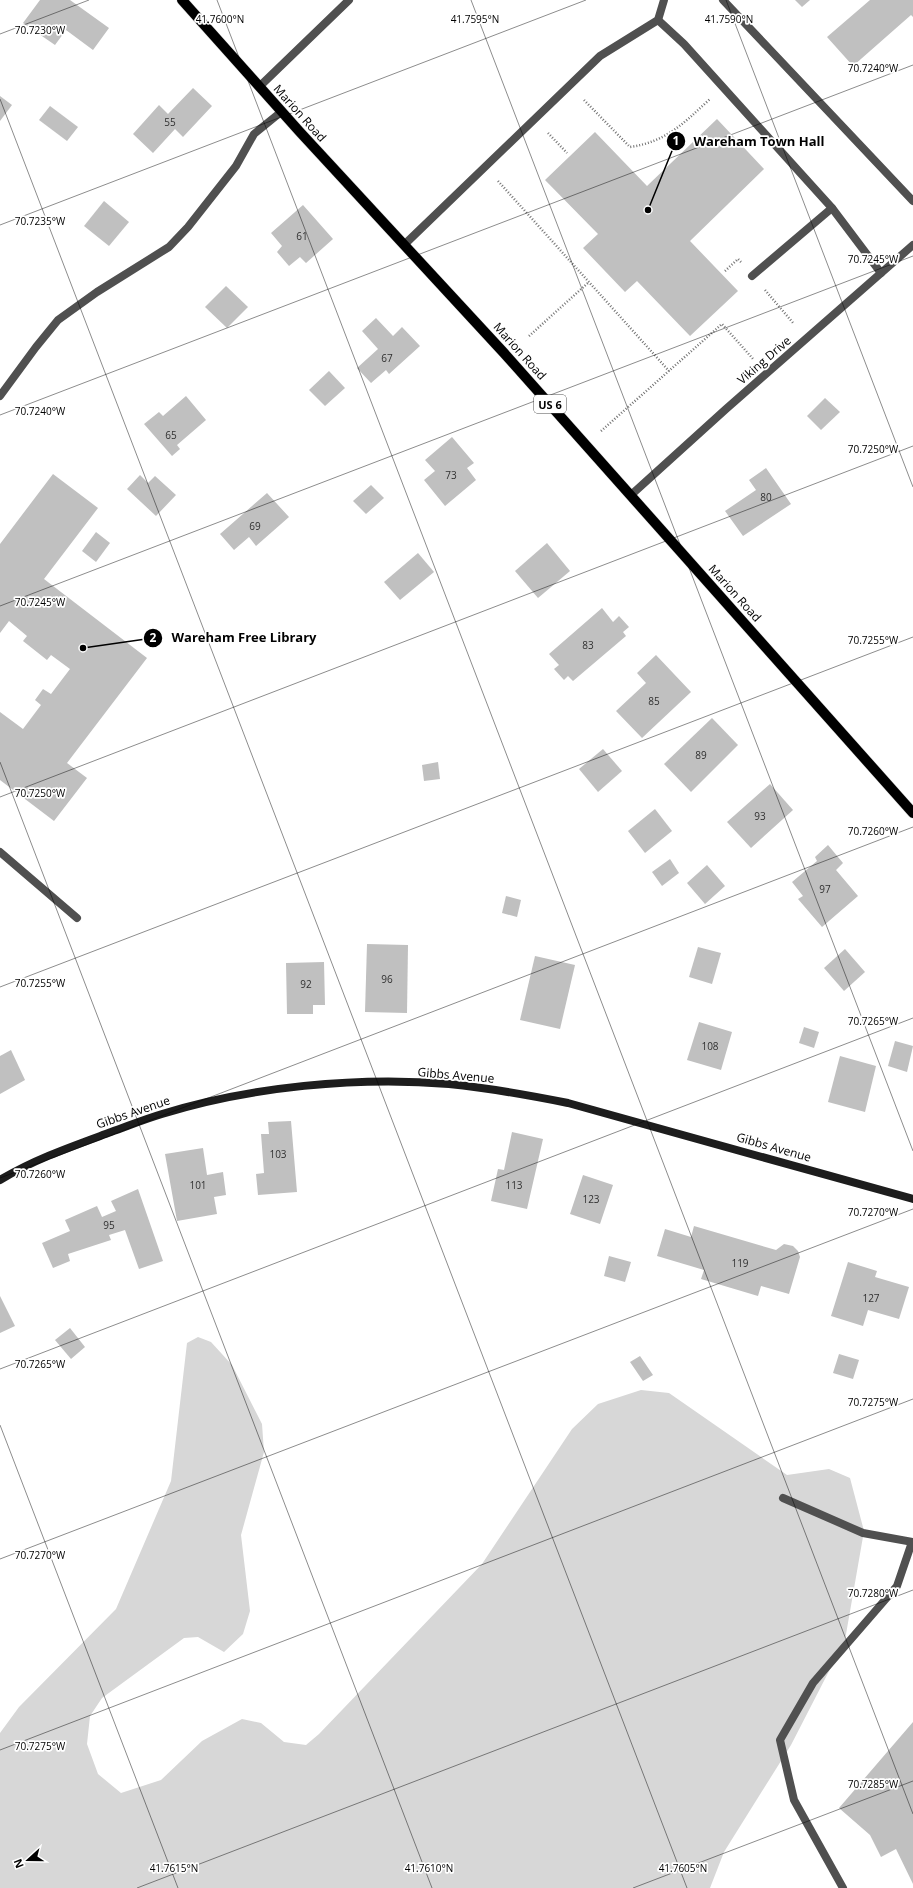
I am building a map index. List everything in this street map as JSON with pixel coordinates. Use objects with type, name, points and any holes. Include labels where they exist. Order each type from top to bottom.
[{"type":"main road","name":"Marion Road","points":[[182,0],[281,112],[405,244],[631,495],[913,813]]},
{"type":"main road","name":"Gibbs Avenue","points":[[0,1180],[16,1170],[62,1150],[162,1114],[231,1096],[278,1088],[374,1082],[448,1084],[516,1093],[568,1103],[913,1199]]},
{"type":"lane","points":[[259,87],[349,0]]},
{"type":"lane","points":[[723,0],[913,201]]},
{"type":"lane","points":[[405,244],[539,118],[600,56],[658,20],[662,1]]},
{"type":"lane","points":[[658,20],[684,44],[724,87],[832,208],[881,273]]},
{"type":"lane","points":[[0,396],[58,320],[96,292],[169,247],[188,227],[236,166],[254,134],[281,112]]},
{"type":"lane","points":[[752,276],[832,208]]},
{"type":"lane","name":"Viking Drive","points":[[631,495],[913,244]]},
{"type":"lane","points":[[0,852],[77,918]]},
{"type":"lane","points":[[783,1498],[863,1534],[912,1542],[897,1586],[813,1683],[780,1740],[794,1800],[843,1888]]},
{"type":"path","points":[[584,100],[630,147],[643,145],[674,131],[724,87]]},
{"type":"path","points":[[548,133],[567,153]]},
{"type":"path","points":[[497,181],[669,371]]},
{"type":"path","points":[[529,336],[589,282]]},
{"type":"path","points":[[601,431],[722,324],[755,360]]},
{"type":"shaded area","points":[[198,1337],[211,1342],[232,1365],[262,1424],[264,1452],[241,1535],[250,1611],[243,1634],[224,1652],[198,1637],[184,1638],[102,1698],[90,1716],[87,1744],[98,1774],[121,1793],[161,1780],[202,1741],[242,1719],[261,1723],[284,1742],[306,1745],[319,1734],[482,1564],[572,1429],[598,1404],[641,1390],[669,1393],[787,1475],[829,1469],[850,1478],[864,1531],[845,1640],[791,1745],[724,1852],[710,1888],[0,1888],[0,1733],[19,1707],[116,1609],[171,1481],[187,1343]]},
{"type":"building","points":[[40,0],[70,0],[109,28],[93,50],[66,30],[55,45],[23,23]]},
{"type":"building","points":[[795,0],[810,0],[802,7]]},
{"type":"building","points":[[870,0],[913,0],[913,17],[911,15],[853,66],[827,37]]},
{"type":"building","points":[[193,88],[212,106],[183,137],[175,129],[153,153],[133,134],[159,105],[168,114]]},
{"type":"building","points":[[0,96],[12,105],[0,121]]},
{"type":"building","points":[[50,106],[78,127],[67,141],[39,120]]},
{"type":"building","points":[[717,119],[764,169],[690,241],[738,291],[690,336],[637,281],[625,292],[583,248],[598,234],[545,180],[595,132],[647,186]]},
{"type":"building","points":[[104,201],[129,222],[109,246],[84,226]]},
{"type":"building","points":[[303,205],[333,239],[306,263],[300,257],[289,266],[277,252],[282,246],[271,233]]},
{"type":"building","points":[[226,286],[248,307],[227,328],[205,307]]},
{"type":"building","points":[[376,318],[393,336],[402,327],[420,346],[389,374],[386,370],[371,383],[357,368],[378,349],[362,331]]},
{"type":"building","points":[[329,371],[345,388],[325,406],[309,390]]},
{"type":"building","points":[[186,396],[206,420],[177,445],[180,449],[172,456],[144,424],[159,412],[163,416]]},
{"type":"building","points":[[825,398],[840,412],[821,430],[807,416]]},
{"type":"building","points":[[452,437],[474,463],[467,468],[476,480],[445,506],[424,480],[435,471],[425,460]]},
{"type":"building","points":[[766,468],[791,504],[743,536],[725,511],[756,490],[749,480]]},
{"type":"building","points":[[53,474],[98,508],[44,579],[147,658],[67,763],[87,778],[54,821],[0,780],[0,712],[23,729],[41,705],[35,700],[43,689],[51,694],[70,669],[51,655],[47,660],[23,641],[27,636],[9,621],[0,633],[0,544]]},
{"type":"building","points":[[140,475],[148,483],[155,476],[176,495],[156,516],[127,489]]},
{"type":"building","points":[[371,485],[384,498],[366,514],[353,501]]},
{"type":"building","points":[[267,493],[289,517],[256,546],[249,537],[234,550],[220,534]]},
{"type":"building","points":[[96,532],[110,543],[96,562],[82,551]]},
{"type":"building","points":[[547,543],[570,571],[538,598],[515,571]]},
{"type":"building","points":[[418,553],[434,572],[400,600],[384,582]]},
{"type":"building","points":[[602,608],[613,622],[619,616],[629,627],[623,632],[626,636],[573,681],[568,676],[564,680],[554,669],[559,665],[549,654]]},
{"type":"building","points":[[656,655],[691,692],[642,738],[616,711],[646,683],[637,673]]},
{"type":"building","points":[[712,718],[738,745],[691,792],[664,764]]},
{"type":"building","points":[[603,749],[622,771],[598,792],[579,769]]},
{"type":"building","points":[[438,762],[440,779],[424,781],[422,765]]},
{"type":"building","points":[[770,784],[793,810],[751,848],[727,822]]},
{"type":"building","points":[[655,809],[672,831],[645,853],[628,831]]},
{"type":"building","points":[[828,845],[843,863],[836,870],[858,896],[822,927],[798,899],[803,896],[792,882],[817,861],[815,857]]},
{"type":"building","points":[[670,859],[679,873],[662,886],[652,872]]},
{"type":"building","points":[[707,865],[725,886],[705,904],[687,883]]},
{"type":"building","points":[[506,896],[521,900],[517,917],[502,913]]},
{"type":"building","points":[[367,944],[408,945],[407,1013],[365,1012]]},
{"type":"building","points":[[698,947],[721,953],[712,984],[689,977]]},
{"type":"building","points":[[845,949],[865,972],[844,991],[824,968]]},
{"type":"building","points":[[535,956],[575,965],[560,1029],[520,1020]]},
{"type":"building","points":[[324,962],[325,1005],[313,1005],[313,1014],[287,1014],[286,963]]},
{"type":"building","points":[[699,1022],[732,1032],[721,1070],[687,1060]]},
{"type":"building","points":[[804,1027],[819,1032],[814,1048],[799,1043]]},
{"type":"building","points":[[895,1041],[913,1046],[907,1072],[888,1066]]},
{"type":"building","points":[[11,1050],[25,1080],[0,1094],[0,1056]]},
{"type":"building","points":[[840,1056],[876,1066],[865,1112],[828,1102]]},
{"type":"building","points":[[291,1121],[297,1192],[258,1195],[256,1174],[264,1173],[261,1134],[269,1134],[268,1122]]},
{"type":"building","points":[[512,1132],[543,1139],[527,1209],[491,1201],[498,1169],[504,1170]]},
{"type":"building","points":[[203,1148],[207,1175],[223,1172],[226,1195],[214,1197],[217,1214],[177,1221],[165,1154]]},
{"type":"building","points":[[583,1175],[613,1185],[600,1224],[570,1214]]},
{"type":"building","points":[[138,1189],[163,1261],[139,1269],[125,1230],[109,1235],[111,1240],[68,1254],[70,1261],[53,1268],[42,1243],[70,1231],[65,1220],[97,1206],[102,1217],[116,1211],[111,1201]]},
{"type":"building","points":[[694,1226],[776,1250],[784,1244],[793,1246],[798,1251],[800,1257],[789,1294],[761,1286],[758,1296],[701,1279],[704,1270],[657,1256],[665,1229],[691,1237]]},
{"type":"building","points":[[609,1256],[631,1262],[625,1282],[604,1276]]},
{"type":"building","points":[[848,1262],[877,1271],[875,1277],[909,1287],[899,1319],[868,1310],[863,1326],[831,1316]]},
{"type":"building","points":[[0,1296],[15,1326],[0,1333]]},
{"type":"building","points":[[70,1328],[85,1347],[71,1359],[55,1340]]},
{"type":"building","points":[[839,1354],[859,1360],[853,1379],[833,1373]]},
{"type":"building","points":[[640,1356],[653,1375],[643,1381],[630,1362]]},
{"type":"building","points":[[913,1722],[913,1884],[896,1849],[881,1857],[870,1835],[839,1808]]},
{"type":"place","name":"Wareham Town Hall","points":[[648,210]]},
{"type":"place","name":"Wareham Free Library","points":[[83,648]]}]
